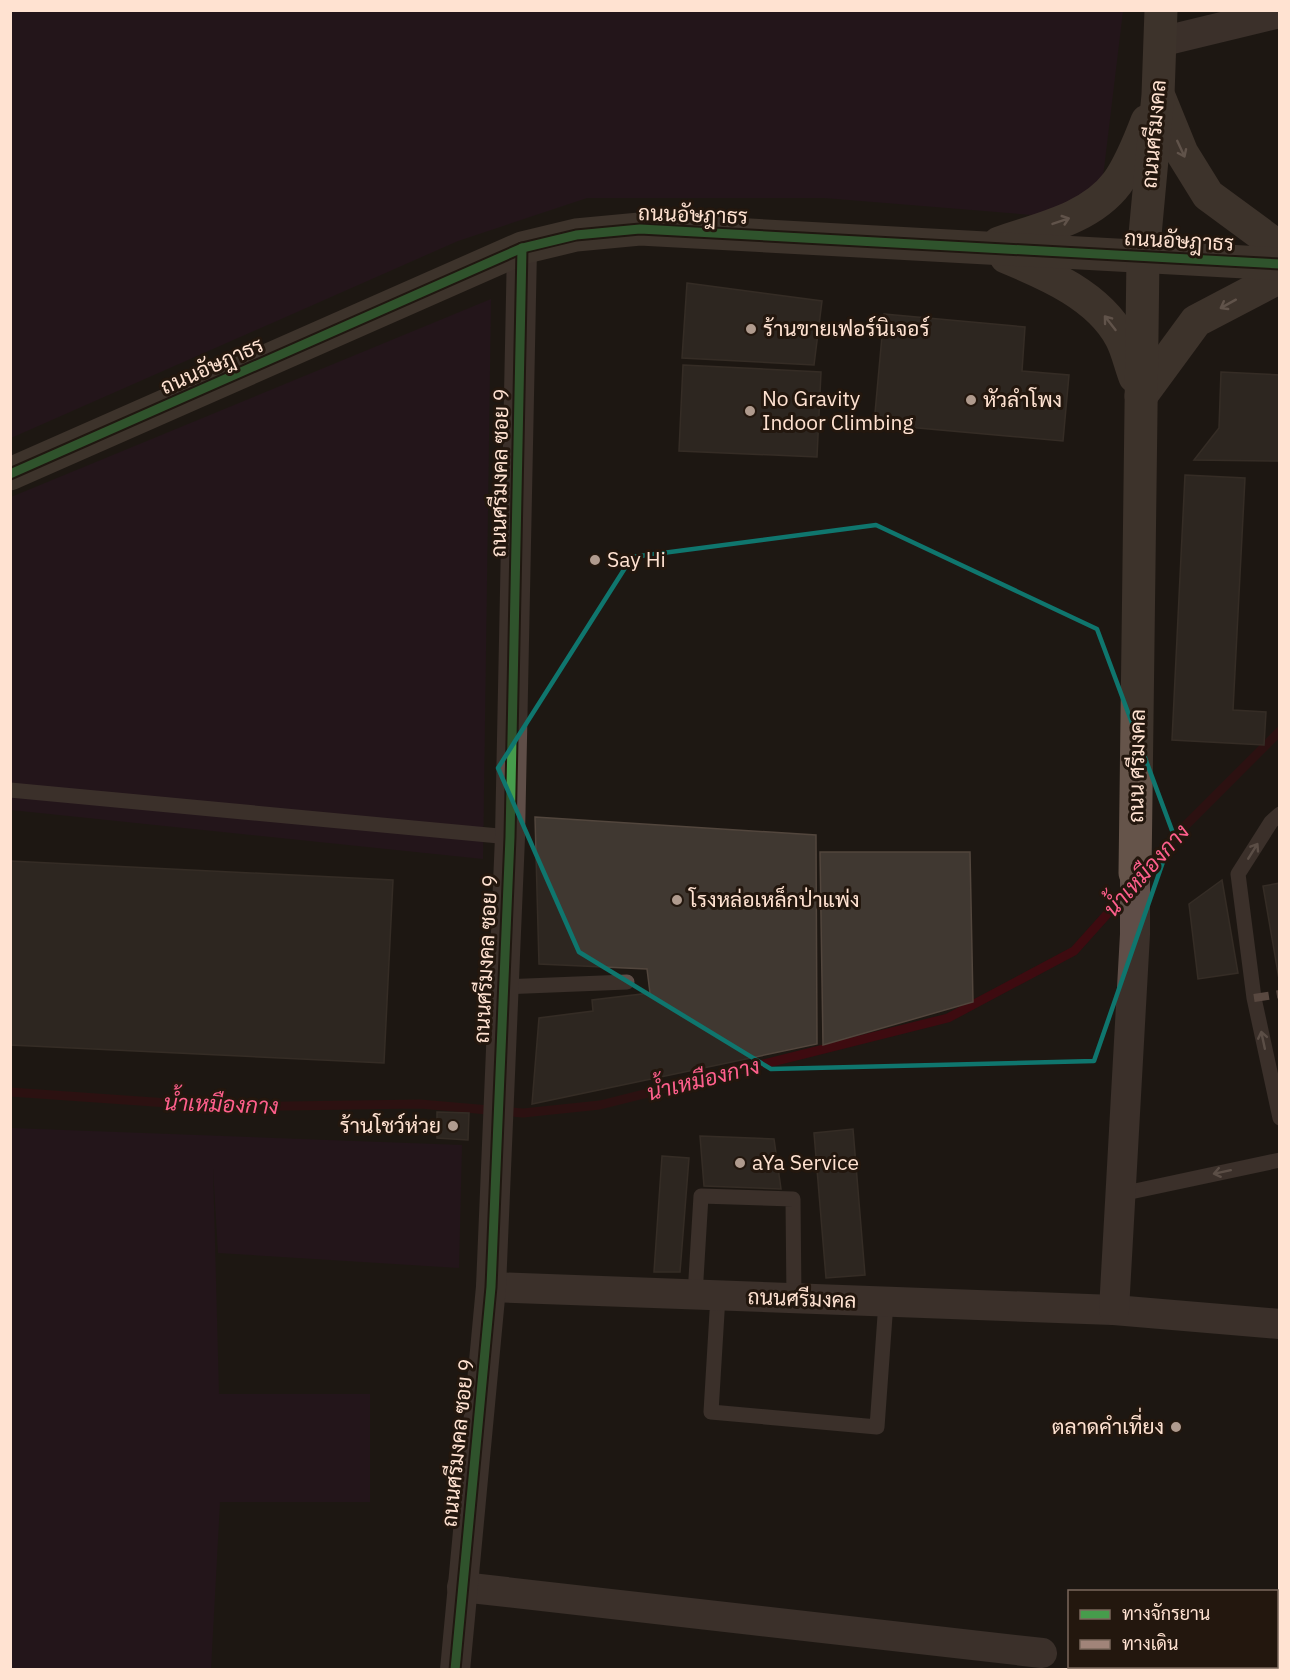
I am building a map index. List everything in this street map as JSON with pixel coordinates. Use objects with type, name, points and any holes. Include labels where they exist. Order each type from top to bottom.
[{"type":"street","name":"ถนนศรีมงคล","points":[[1143,256],[1158,95],[1161,10]]},
{"type":"street","points":[[1160,42],[1280,13]]},
{"type":"street","points":[[1158,95],[1182,153],[1208,195],[1280,248]]},
{"type":"street","points":[[986,248],[1070,218],[1096,204],[1117,183],[1138,144],[1158,95]]},
{"type":"street","name":"ถนนอัษฎาธร","points":[[10,474],[522,248],[576,235],[640,230],[1280,264]]},
{"type":"street","name":"ถนนศรีมงคล ซอย 9","points":[[455,1670],[491,1287],[510,837],[522,248]]},
{"type":"street","points":[[986,248],[1045,273],[1098,307],[1121,337],[1141,396]]},
{"type":"street","name":"ถนน ศรีมงคล","points":[[1114,1310],[1135,934],[1143,256]]},
{"type":"street","points":[[1141,396],[1196,321],[1280,277]]},
{"type":"street","name":"ถนนศรีมงคล","points":[[491,1287],[1114,1310],[1280,1324]]},
{"type":"street","points":[[462,1587],[1042,1653]]},
{"type":"lane","points":[[10,790],[510,837]]},
{"type":"lane","points":[[1280,814],[1238,874],[1254,998],[1280,1118]]},
{"type":"lane","points":[[503,987],[627,982]]},
{"type":"lane","points":[[1121,1194],[1280,1160]]},
{"type":"lane","points":[[794,1299],[793,1199],[701,1196],[711,1412],[877,1427],[886,1302]]},
{"type":"highlighted area","points":[[876,525],[1097,629],[1173,833],[1094,1061],[771,1069],[579,952],[498,768],[632,557]]},
{"type":"shaded area","points":[[11,11],[1123,11],[1103,177],[1057,217],[824,198],[587,198],[458,241],[11,438]]},
{"type":"shaded area","points":[[491,299],[483,859],[11,810],[11,497]]},
{"type":"shaded area","points":[[11,1128],[462,1145],[459,1268],[218,1253],[213,1168],[219,1394],[370,1394],[370,1502],[220,1502],[211,1669],[11,1669]]},
{"type":"building","name":"ร้านขายเฟอร์นิเจอร์","points":[[687,283],[822,301],[814,365],[682,358]]},
{"type":"building","name":"หัวลำโพง","points":[[884,314],[1025,327],[1022,371],[1069,375],[1063,441],[874,424]]},
{"type":"building","name":"No Gravity Indoor Climbing","points":[[683,365],[821,372],[817,457],[679,451]]},
{"type":"building","points":[[1221,372],[1280,375],[1280,461],[1194,460],[1219,428]]},
{"type":"building","points":[[1185,475],[1245,478],[1233,710],[1266,712],[1264,745],[1172,740]]},
{"type":"building","name":"โรงหล่อเหล็กป่าแพ่ง","points":[[535,817],[816,835],[817,1044],[532,1104],[539,1018],[593,1011],[592,1000],[650,993],[647,969],[539,964]]},
{"type":"building","points":[[820,852],[970,852],[973,1002],[823,1045]]},
{"type":"building","points":[[10,861],[393,880],[384,1063],[10,1045]]},
{"type":"building","points":[[1222,880],[1238,973],[1198,979],[1189,904]]},
{"type":"building","points":[[1280,883],[1280,979],[1279,979],[1263,886]]},
{"type":"building","name":"ร้านโชว์ห่วย","points":[[437,1112],[469,1113],[468,1140],[437,1138]]},
{"type":"building","points":[[853,1129],[865,1275],[826,1278],[814,1133]]},
{"type":"building","name":"aYa Service","points":[[700,1136],[774,1139],[781,1189],[704,1186]]},
{"type":"building","points":[[662,1156],[689,1158],[680,1272],[654,1272]]},
{"type":"waterway","name":"น้ำเหมืองกาง","points":[[1144,872],[1180,831],[1280,731]]},
{"type":"waterway","name":"น้ำเหมืองกาง","points":[[10,1092],[226,1107],[420,1104],[523,1113],[600,1105],[948,1018],[1074,951],[1127,892]]},
{"type":"marked path","points":[[1254,998],[1280,994]]},
{"type":"cycle path","points":[[10,474],[522,248],[576,235],[640,229],[1280,264]]},
{"type":"cycle path","points":[[455,1670],[491,1287],[510,837],[522,248]]},
{"type":"place","name":"ร้านขายเฟอร์นิเจอร์","points":[[751,329]]},
{"type":"place","name":"หัวลำโพง","points":[[971,400]]},
{"type":"place","name":"No Gravity Indoor Climbing","points":[[750,411]]},
{"type":"place","name":"Say Hi","points":[[595,560]]},
{"type":"place","name":"โรงหล่อเหล็กป่าแพ่ง","points":[[677,900]]},
{"type":"place","name":"ร้านโชว์ห่วย","points":[[453,1126]]},
{"type":"place","name":"aYa Service","points":[[740,1163]]},
{"type":"place","name":"ตลาดคำเที่ยง","points":[[1176,1427]]}]
